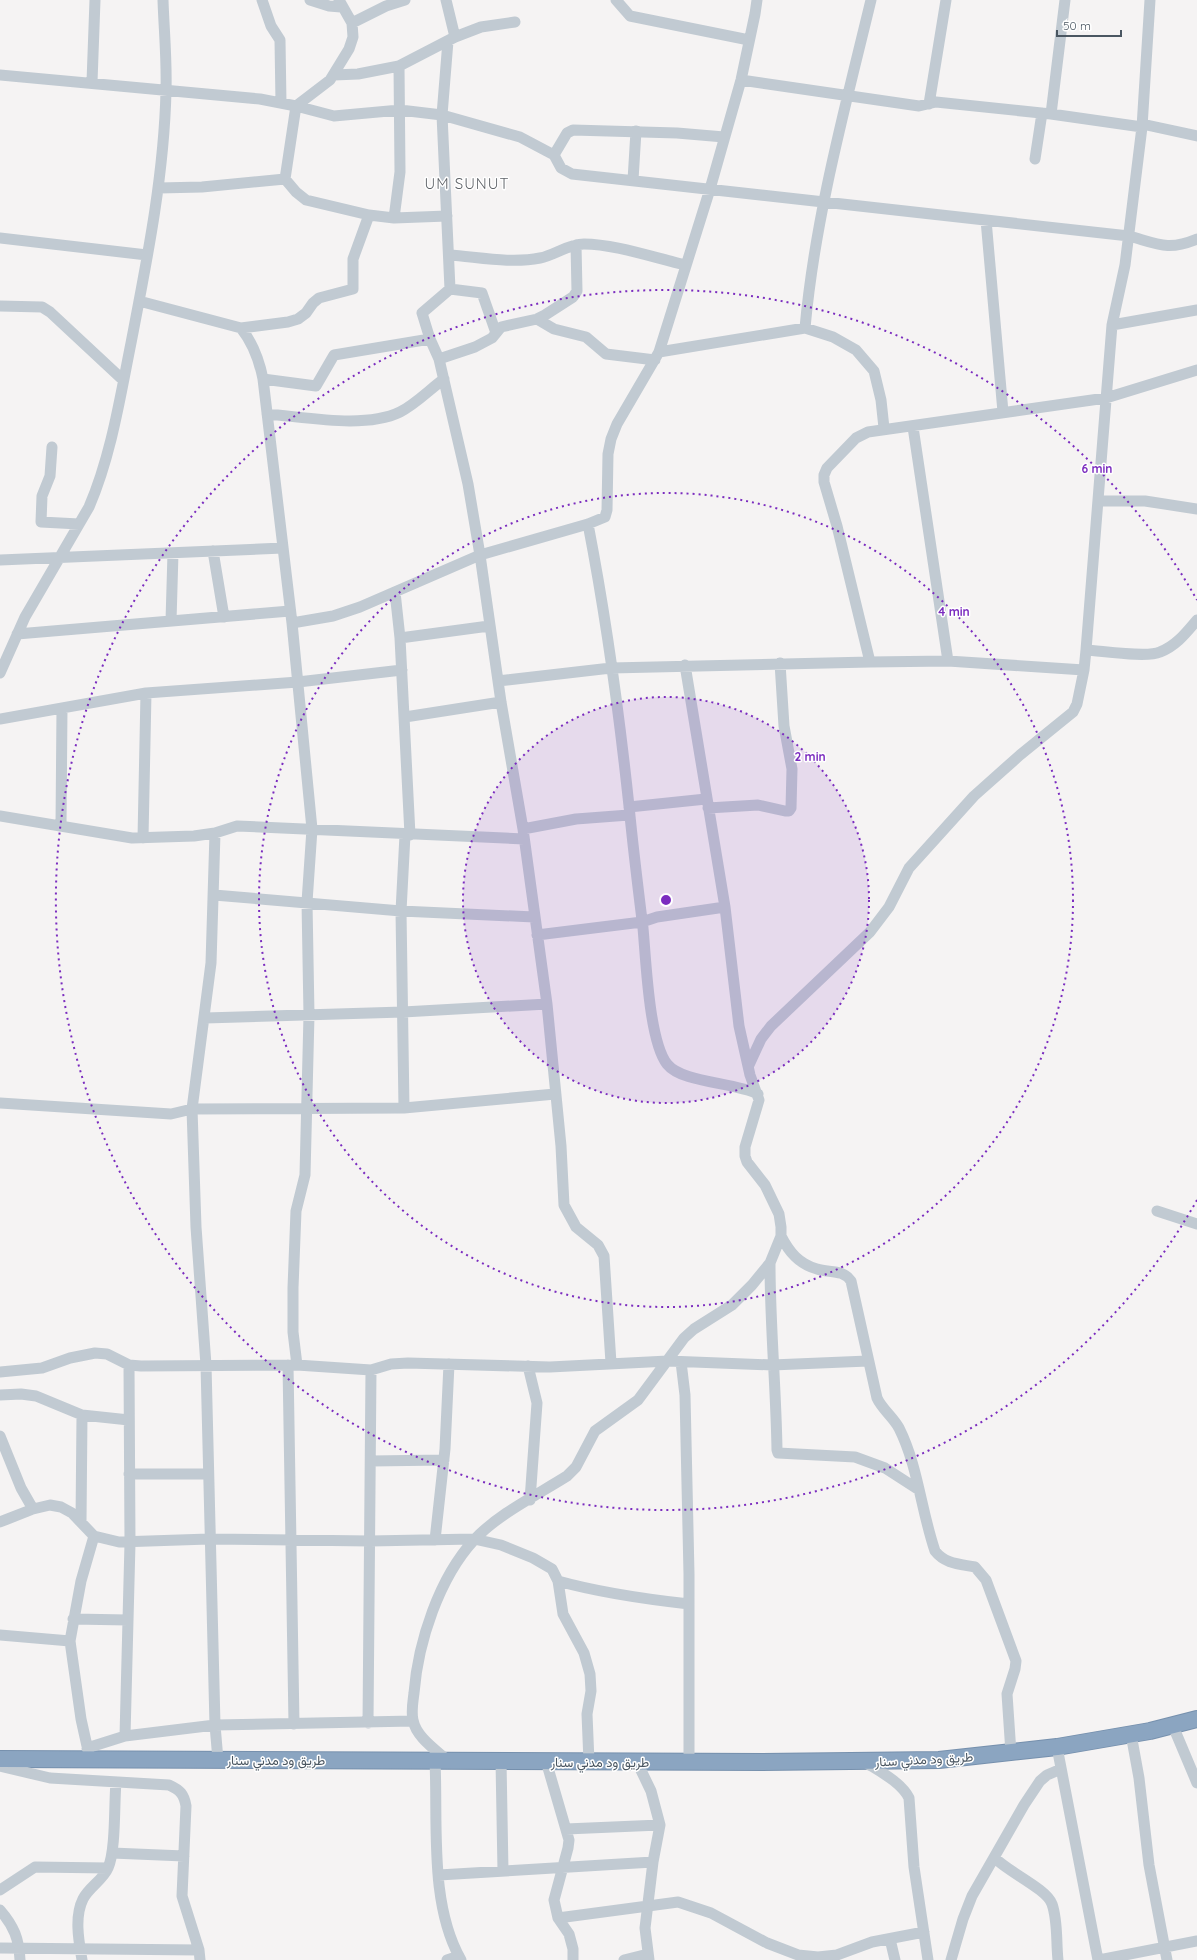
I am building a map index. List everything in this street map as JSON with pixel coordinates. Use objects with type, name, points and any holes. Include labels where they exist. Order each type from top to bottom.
[{"type":"highway","name":"طريق ود مدني سنار","points":[[0,1759],[88,1754],[218,1760],[589,1762],[865,1762],[939,1760],[1057,1747],[1173,1726],[1197,1719]]},
{"type":"street","points":[[92,82],[96,0]]},
{"type":"street","points":[[0,673],[17,634],[79,524],[95,491],[124,380],[159,188],[166,91],[163,0]]},
{"type":"street","points":[[262,0],[271,26],[280,40],[281,103]]},
{"type":"street","points":[[310,0],[329,6],[340,3],[352,22],[353,37],[349,49],[330,80],[296,106],[285,179],[296,192],[306,200],[369,215],[394,218],[447,216]]},
{"type":"street","points":[[352,22],[386,6],[405,0]]},
{"type":"street","points":[[446,0],[451,39],[442,115],[450,289]]},
{"type":"street","points":[[616,0],[630,16],[749,40]]},
{"type":"street","points":[[292,623],[333,616],[360,607],[480,555],[588,524],[605,517],[607,510],[608,454],[611,438],[617,424],[657,356],[710,189],[741,80],[757,0]]},
{"type":"street","points":[[805,328],[809,286],[825,201],[848,95],[871,0]]},
{"type":"street","points":[[929,104],[946,0]]},
{"type":"street","points":[[1035,159],[1046,114],[1065,0]]},
{"type":"street","points":[[749,1065],[761,1039],[771,1026],[870,932],[889,907],[909,868],[950,821],[974,796],[1073,712],[1077,704],[1084,670],[1086,650],[1112,325],[1123,280],[1142,126],[1150,0]]},
{"type":"street","points":[[334,75],[358,74],[399,66],[451,39],[481,27],[515,22]]},
{"type":"street","points":[[394,218],[400,172],[399,66]]},
{"type":"street","points":[[0,75],[92,82],[281,103],[334,116],[400,110],[442,115],[514,135],[554,155],[561,168],[572,174],[1129,236],[1162,245],[1173,246],[1186,244],[1197,239]]},
{"type":"street","points":[[741,80],[919,106],[936,102],[1142,126],[1197,136]]},
{"type":"street","points":[[554,155],[569,130],[688,134],[724,137]]},
{"type":"street","points":[[633,180],[636,132]]},
{"type":"street","points":[[159,188],[202,187],[285,179]]},
{"type":"street","points":[[139,301],[240,328],[288,322],[298,319],[306,313],[313,303],[319,298],[353,289],[353,259],[369,215]]},
{"type":"street","points":[[986,220],[1003,412]]},
{"type":"street","points":[[0,238],[147,255]]},
{"type":"street","points":[[449,254],[527,260],[541,258],[576,244],[606,247],[686,265]]},
{"type":"street","points":[[439,359],[475,347],[492,338],[502,327],[537,319],[576,294],[576,244]]},
{"type":"street","points":[[496,333],[482,293],[450,289],[422,313],[430,339],[439,359],[444,379],[468,484],[480,555],[489,626],[523,834],[547,1004],[564,1205],[576,1227],[598,1245],[604,1256],[612,1363]]},
{"type":"street","points":[[0,306],[42,307],[50,312],[124,380]]},
{"type":"street","points":[[1112,325],[1197,310]]},
{"type":"street","points":[[537,319],[554,329],[586,337],[606,354],[657,356],[805,328],[833,338],[856,350],[874,371],[881,400],[884,428]]},
{"type":"street","points":[[240,328],[253,345],[259,359],[263,379],[292,623],[312,829],[307,902],[309,1015],[305,1175],[296,1211],[293,1296],[294,1332],[292,1365],[291,1539],[294,1724]]},
{"type":"street","points":[[263,379],[316,386],[334,355],[430,339]]},
{"type":"street","points":[[870,662],[824,475],[827,468],[856,438],[868,432],[884,428],[913,427],[1003,412],[1106,398],[1197,370]]},
{"type":"street","points":[[267,414],[369,421],[390,416],[406,408],[444,379]]},
{"type":"street","points":[[913,427],[948,661]]},
{"type":"street","points":[[52,447],[50,476],[42,496],[41,522],[79,524]]},
{"type":"street","points":[[1098,500],[1146,501],[1197,509]]},
{"type":"street","points":[[588,524],[605,621],[629,811],[651,1008],[659,1048],[667,1064],[676,1073],[688,1077],[733,1085],[758,1094]]},
{"type":"street","points":[[0,560],[58,559],[283,548]]},
{"type":"street","points":[[213,551],[224,617]]},
{"type":"street","points":[[171,621],[173,553]]},
{"type":"street","points":[[395,592],[400,638],[405,717],[407,835],[401,911],[404,1012],[404,1108]]},
{"type":"street","points":[[17,634],[290,610]]},
{"type":"street","points":[[1086,650],[1148,654],[1159,653],[1180,640],[1197,620]]},
{"type":"street","points":[[400,638],[489,626]]},
{"type":"street","points":[[498,681],[611,668],[780,663],[948,661],[1084,670]]},
{"type":"street","points":[[0,816],[132,838],[143,838],[215,833],[237,826],[407,835],[523,834],[576,820],[629,811],[707,803],[758,805],[789,811],[791,808],[792,769],[784,726],[780,663]]},
{"type":"street","points":[[447,1960],[460,1958],[442,1911],[436,1845],[441,1761],[420,1736],[413,1721],[415,1680],[422,1646],[438,1599],[455,1565],[474,1539],[494,1522],[567,1476],[576,1467],[595,1431],[638,1400],[684,1338],[694,1329],[732,1305],[752,1285],[770,1263],[781,1236],[782,1227],[779,1214],[765,1185],[747,1162],[745,1156],[745,1148],[758,1106],[758,1094],[750,1075],[749,1065],[739,1026],[725,908],[685,665]]},
{"type":"street","points":[[0,720],[146,693],[298,682],[402,670]]},
{"type":"street","points":[[143,838],[146,693]]},
{"type":"street","points":[[405,717],[501,702]]},
{"type":"street","points":[[61,826],[62,708]]},
{"type":"street","points":[[215,833],[211,963],[192,1109],[196,1220],[206,1365],[209,1539],[215,1725],[218,1760]]},
{"type":"street","points":[[214,895],[401,911],[534,917]]},
{"type":"street","points":[[537,935],[642,922],[657,917],[725,908]]},
{"type":"street","points":[[205,1018],[404,1012],[547,1004]]},
{"type":"street","points":[[0,1103],[170,1114],[192,1109],[404,1108],[555,1094]]},
{"type":"street","points":[[1157,1211],[1197,1224]]},
{"type":"street","points":[[781,1236],[787,1248],[805,1264],[817,1269],[842,1273],[847,1276],[851,1282],[877,1398],[882,1408],[898,1426],[911,1458],[935,1551],[940,1557],[949,1562],[975,1566],[986,1580],[1014,1651],[1016,1669],[1007,1694],[1011,1753]]},
{"type":"street","points":[[770,1263],[772,1364],[778,1453],[855,1457],[885,1468],[919,1490]]},
{"type":"street","points":[[0,1372],[42,1368],[70,1358],[95,1353],[107,1354],[129,1365],[292,1365],[371,1370],[391,1364],[408,1362],[528,1366],[668,1361],[772,1364],[868,1362]]},
{"type":"street","points":[[681,1362],[685,1395],[689,1604],[689,1762]]},
{"type":"street","points":[[435,1540],[444,1460],[449,1364]]},
{"type":"street","points":[[125,1736],[130,1543],[129,1365]]},
{"type":"street","points":[[528,1366],[537,1403],[530,1500]]},
{"type":"street","points":[[368,1723],[371,1370]]},
{"type":"street","points":[[0,1395],[21,1394],[36,1396],[82,1415],[129,1420]]},
{"type":"street","points":[[81,1522],[82,1415]]},
{"type":"street","points":[[0,1436],[21,1488],[33,1509]]},
{"type":"street","points":[[371,1461],[444,1460]]},
{"type":"street","points":[[129,1474],[208,1474]]},
{"type":"street","points":[[0,1522],[33,1509],[50,1506],[61,1507],[81,1522],[94,1536],[105,1540],[130,1543],[209,1539],[370,1541],[474,1539],[500,1546],[533,1558],[552,1568],[558,1580],[563,1614],[584,1653],[590,1674],[591,1691],[587,1714],[589,1762]]},
{"type":"street","points":[[94,1536],[81,1581],[70,1641],[88,1754],[125,1736],[215,1725],[413,1721]]},
{"type":"street","points":[[558,1580],[590,1590],[626,1597],[689,1604]]},
{"type":"street","points":[[73,1620],[128,1620]]},
{"type":"street","points":[[0,1635],[70,1641]]},
{"type":"street","points":[[1173,1726],[1197,1783]]},
{"type":"street","points":[[1132,1734],[1140,1778],[1149,1865],[1167,1960]]},
{"type":"street","points":[[1057,1747],[1098,1960],[1197,1941]]},
{"type":"street","points":[[501,1761],[503,1871]]},
{"type":"street","points":[[546,1761],[566,1829],[568,1848],[554,1900],[558,1918],[569,1934],[573,1949],[573,1960]]},
{"type":"street","points":[[624,1960],[648,1957],[644,1928],[652,1862],[660,1825],[651,1791],[636,1762]]},
{"type":"street","points":[[865,1762],[888,1777],[906,1792],[909,1798],[914,1867],[928,1960]]},
{"type":"street","points":[[0,1766],[50,1778],[169,1785],[181,1791],[185,1798],[186,1806],[182,1896],[199,1955],[81,1954],[0,1948]]},
{"type":"street","points":[[951,1960],[963,1919],[972,1896],[1024,1805],[1040,1782],[1047,1775],[1061,1769]]},
{"type":"street","points":[[81,1954],[78,1929],[83,1899],[108,1868],[112,1853],[116,1782]]},
{"type":"street","points":[[566,1829],[660,1825]]},
{"type":"street","points":[[112,1853],[184,1856]]},
{"type":"street","points":[[994,1858],[1048,1897],[1054,1915],[1058,1960]]},
{"type":"street","points":[[439,1875],[652,1862]]},
{"type":"street","points":[[0,1890],[35,1867],[108,1868]]},
{"type":"street","points":[[558,1918],[648,1904],[678,1902],[711,1913],[768,1942],[798,1955],[818,1957],[838,1957],[872,1942],[924,1932]]},
{"type":"street","points":[[0,1910],[12,1925],[17,1937],[20,1960]]},
{"type":"street","points":[[890,1939],[895,1960]]},
{"type":"district","name":"UM SUNUT","points":[[467,184]]}]
